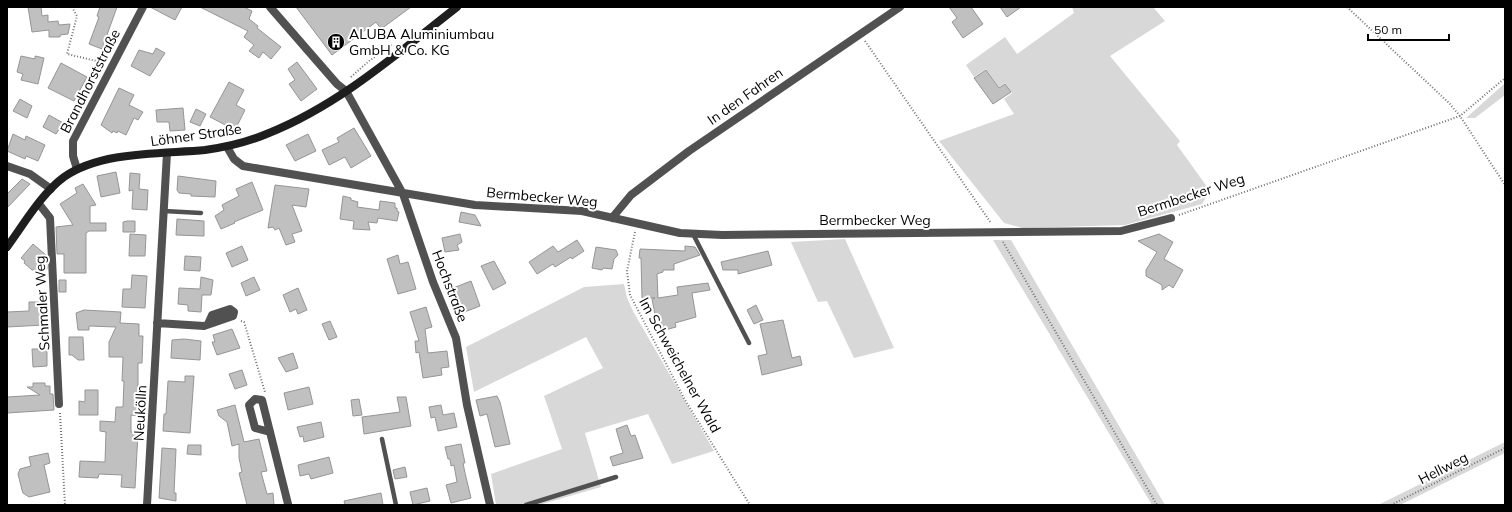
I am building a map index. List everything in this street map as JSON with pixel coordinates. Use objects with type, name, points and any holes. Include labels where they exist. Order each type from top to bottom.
[{"type":"main road","name":"Löhner Straße","points":[[7,247],[51,189],[77,169],[102,161],[227,147],[251,140],[292,123],[346,91],[457,7]]},
{"type":"street","name":"Brandhorststraße","points":[[77,169],[73,156],[73,141],[143,7]]},
{"type":"street","name":"Hochstraße","points":[[270,7],[337,84],[346,91],[403,194],[433,282],[456,338],[467,405],[490,505]]},
{"type":"street","name":"In den Fahren","points":[[612,218],[631,195],[689,151],[900,7]]},
{"type":"street","name":"Bermbecker Weg","points":[[227,147],[234,159],[243,166],[475,205],[582,211],[636,225],[693,234],[1121,231],[1171,218]]},
{"type":"street","name":"Neukölln","points":[[147,505],[167,153]]},
{"type":"street","points":[[7,166],[30,174],[51,189]]},
{"type":"street","name":"Schmaler Weg","points":[[39,204],[50,218],[59,404]]},
{"type":"street","points":[[157,323],[204,326],[233,316]]},
{"type":"street","points":[[270,432],[255,428],[250,405],[255,400],[262,400],[270,432],[288,505]]},
{"type":"lane","points":[[164,211],[201,213]]},
{"type":"lane","points":[[693,234],[749,343]]},
{"type":"lane","points":[[382,439],[396,505]]},
{"type":"lane","points":[[526,505],[616,477]]},
{"type":"path","points":[[72,7],[77,16],[67,54],[112,65]]},
{"type":"path","points":[[1347,7],[1449,103],[1460,116],[1505,185]]},
{"type":"path","points":[[861,35],[996,231],[1157,505]]},
{"type":"path","name":"Bermbecker Weg","points":[[1171,218],[1460,116],[1505,78]]},
{"type":"path","name":"Im Schweichelner Wald","points":[[636,225],[627,272],[630,295],[685,400],[750,505]]},
{"type":"path","points":[[233,316],[244,322],[265,392],[262,400]]},
{"type":"path","points":[[59,404],[65,505]]},
{"type":"path","name":"Hellweg","points":[[1391,505],[1505,448]]},
{"type":"shaded area","points":[[1072,7],[1153,7],[1165,21],[1110,56],[1180,141],[1177,145],[1210,191],[1202,204],[1125,225],[1023,228],[1004,223],[939,141],[1014,114],[1004,99],[1012,93],[1005,83],[999,87],[986,69],[974,77],[966,65],[1005,37],[1017,54],[1074,13]]},
{"type":"shaded area","points":[[1505,83],[1505,95],[1475,118],[1466,118]]},
{"type":"shaded area","points":[[845,239],[894,348],[854,358],[827,301],[818,302],[791,242]]},
{"type":"shaded area","points":[[993,240],[1011,240],[1165,505],[1152,505]]},
{"type":"shaded area","points":[[624,284],[627,298],[634,313],[714,451],[672,464],[648,414],[585,433],[601,487],[539,505],[496,505],[491,474],[562,449],[544,396],[603,368],[586,337],[474,392],[466,347],[584,287]]},
{"type":"shaded area","points":[[1505,442],[1505,453],[1400,505],[1378,505]]},
{"type":"building","points":[[28,7],[41,7],[42,16],[48,15],[48,22],[58,21],[59,25],[70,24],[68,34],[60,35],[60,37],[49,37],[49,30],[32,32]]},
{"type":"building","points":[[100,7],[117,7],[102,49],[89,44],[99,17],[97,16]]},
{"type":"building","points":[[150,7],[182,7],[175,20]]},
{"type":"building","points":[[200,7],[244,7],[252,11],[249,19],[258,26],[257,28],[281,47],[271,59],[263,52],[259,58],[249,51],[254,45],[244,37],[248,31]]},
{"type":"building","name":"ALUBA Aluminiumbau GmbH & Co. KG","points":[[296,7],[411,7],[381,29],[376,22],[332,55]]},
{"type":"building","points":[[949,7],[971,7],[983,24],[963,38],[952,22],[957,18]]},
{"type":"building","points":[[1000,7],[1021,7],[1007,17]]},
{"type":"building","points":[[156,48],[165,53],[150,76],[131,66],[139,50],[153,54]]},
{"type":"building","points":[[21,56],[35,59],[35,56],[44,58],[38,84],[21,80],[23,74],[17,72]]},
{"type":"building","points":[[297,62],[317,89],[301,101],[289,84],[295,80],[288,69]]},
{"type":"building","points":[[61,63],[87,77],[74,101],[48,88]]},
{"type":"building","points":[[986,70],[999,88],[1005,84],[1011,92],[993,104],[974,78]]},
{"type":"building","points":[[229,82],[244,90],[236,105],[245,110],[235,130],[210,117]]},
{"type":"building","points":[[119,88],[134,95],[129,105],[143,112],[138,120],[134,118],[126,135],[118,131],[117,133],[113,131],[112,133],[101,125]]},
{"type":"building","points":[[20,99],[32,106],[27,118],[13,111]]},
{"type":"building","points":[[183,108],[185,130],[170,131],[169,122],[157,122],[156,110]]},
{"type":"building","points":[[196,109],[206,114],[200,126],[190,122]]},
{"type":"building","points":[[49,115],[63,123],[56,134],[43,127]]},
{"type":"building","points":[[354,128],[371,156],[351,168],[345,157],[329,165],[322,150],[339,142],[337,138]]},
{"type":"building","points":[[13,134],[25,140],[26,136],[45,145],[38,161],[26,156],[25,159],[7,151]]},
{"type":"building","points":[[308,134],[316,151],[295,161],[286,145]]},
{"type":"building","points":[[116,172],[120,193],[101,197],[97,176]]},
{"type":"building","points":[[130,173],[140,174],[139,189],[148,190],[147,210],[132,209],[133,190],[129,191]]},
{"type":"building","points":[[178,176],[216,181],[215,197],[191,196],[191,194],[179,193],[177,190]]},
{"type":"building","points":[[22,179],[30,184],[7,208],[7,194]]},
{"type":"building","points":[[252,182],[263,210],[221,229],[215,216],[224,210],[222,205],[239,196],[236,189]]},
{"type":"building","points":[[83,184],[96,205],[90,206],[90,223],[106,223],[106,231],[89,231],[86,233],[86,273],[64,273],[64,254],[57,254],[56,227],[73,225],[60,204],[77,193],[75,188]]},
{"type":"building","points":[[275,185],[309,189],[306,207],[292,205],[302,231],[292,234],[295,242],[286,245],[279,228],[275,230],[273,227],[268,228]]},
{"type":"building","points":[[343,196],[358,202],[357,207],[379,210],[380,201],[395,203],[395,208],[397,208],[397,211],[399,212],[397,221],[378,218],[377,223],[368,222],[370,230],[353,229],[354,221],[340,219]]},
{"type":"building","points":[[461,212],[475,215],[481,226],[459,222]]},
{"type":"building","points":[[177,219],[204,221],[204,236],[176,235]]},
{"type":"building","points":[[135,221],[135,232],[123,232],[123,222]]},
{"type":"building","points":[[130,234],[146,235],[145,256],[129,256]]},
{"type":"building","points":[[460,234],[462,242],[457,245],[459,250],[445,252],[442,238]]},
{"type":"building","points":[[1159,234],[1173,242],[1164,259],[1183,270],[1173,288],[1169,285],[1162,290],[1162,285],[1146,276],[1146,270],[1157,252],[1138,241]]},
{"type":"building","points":[[577,240],[584,251],[572,259],[571,257],[555,267],[553,264],[537,274],[529,262],[553,246],[558,252]]},
{"type":"building","points":[[33,244],[46,255],[47,269],[32,270],[21,258]]},
{"type":"building","points":[[242,246],[248,260],[232,267],[226,253]]},
{"type":"building","points":[[685,246],[695,247],[700,255],[674,264],[674,270],[663,270],[663,272],[657,274],[658,298],[678,295],[677,287],[708,283],[710,290],[692,293],[696,317],[675,323],[676,327],[661,331],[659,319],[656,320],[652,299],[655,298],[642,298],[641,258],[639,258],[640,249],[685,251]]},
{"type":"building","points":[[596,247],[616,250],[618,255],[614,259],[612,269],[603,268],[602,270],[592,268]]},
{"type":"building","points":[[768,251],[772,265],[738,274],[738,270],[723,270],[721,262]]},
{"type":"building","points":[[398,255],[400,264],[408,262],[416,289],[398,294],[387,259]]},
{"type":"building","points":[[185,256],[201,257],[200,271],[184,270]]},
{"type":"building","points":[[494,261],[506,283],[493,290],[481,266]]},
{"type":"building","points":[[132,275],[147,276],[145,308],[122,307],[123,289],[131,289]]},
{"type":"building","points":[[201,277],[213,280],[211,295],[202,295],[201,312],[188,311],[188,305],[178,304],[179,288],[200,289]]},
{"type":"building","points":[[254,277],[260,290],[246,296],[241,283]]},
{"type":"building","points":[[59,280],[66,280],[66,292],[59,292]]},
{"type":"building","points":[[471,281],[480,306],[462,313],[453,288]]},
{"type":"building","points":[[298,288],[307,310],[298,314],[296,309],[290,312],[283,295]]},
{"type":"building","points":[[29,302],[41,302],[41,312],[44,312],[44,325],[7,327],[7,312],[29,311]]},
{"type":"building","points":[[756,305],[763,320],[754,324],[747,310]]},
{"type":"building","points":[[426,307],[432,327],[425,329],[428,353],[447,351],[449,367],[441,368],[442,375],[423,378],[419,352],[416,353],[415,341],[419,341],[410,312]]},
{"type":"building","points":[[84,310],[121,312],[120,323],[139,324],[139,336],[143,336],[142,363],[138,363],[138,416],[131,415],[131,432],[138,433],[135,488],[121,487],[122,475],[99,474],[98,478],[79,477],[80,461],[105,462],[106,432],[100,431],[100,421],[115,422],[116,407],[123,407],[124,381],[122,381],[123,357],[109,357],[109,342],[116,327],[89,326],[89,330],[78,330],[76,313]]},
{"type":"building","points":[[783,320],[792,358],[800,356],[802,365],[762,375],[758,356],[767,354],[760,324]]},
{"type":"building","points":[[330,321],[337,337],[329,340],[322,324]]},
{"type":"building","points":[[232,329],[240,348],[217,355],[212,342],[215,342],[213,335]]},
{"type":"building","points":[[69,337],[83,337],[84,360],[78,360],[72,355],[69,355]]},
{"type":"building","points":[[184,339],[201,341],[200,360],[171,358],[172,340]]},
{"type":"building","points":[[32,349],[47,349],[47,366],[33,367]]},
{"type":"building","points":[[293,353],[298,368],[286,372],[278,358]]},
{"type":"building","points":[[242,370],[247,385],[235,389],[229,374]]},
{"type":"building","points":[[185,376],[194,376],[190,433],[163,431],[164,414],[166,414],[168,381],[185,382]]},
{"type":"building","points":[[33,383],[45,383],[45,386],[50,386],[50,394],[53,394],[54,410],[7,413],[7,397],[40,395],[27,387],[33,387]]},
{"type":"building","points":[[309,387],[313,404],[288,410],[284,393]]},
{"type":"building","points":[[85,390],[98,390],[98,415],[79,415],[79,401],[85,402]]},
{"type":"building","points":[[497,396],[500,402],[510,444],[495,447],[487,414],[480,416],[476,400]]},
{"type":"building","points":[[397,397],[406,397],[411,426],[364,434],[362,417],[400,412]]},
{"type":"building","points":[[359,399],[362,415],[353,416],[351,400]]},
{"type":"building","points":[[235,405],[244,442],[259,439],[267,471],[261,472],[267,494],[273,493],[274,505],[247,505],[239,473],[242,472],[239,458],[239,444],[232,446],[227,422],[219,416],[217,410]]},
{"type":"building","points":[[441,405],[443,415],[454,413],[457,427],[438,431],[435,417],[431,418],[429,407]]},
{"type":"building","points":[[321,422],[324,437],[304,442],[303,436],[300,437],[297,427]]},
{"type":"building","points":[[627,425],[631,436],[635,435],[643,458],[613,466],[610,457],[623,453],[616,429]]},
{"type":"building","points":[[461,444],[465,463],[463,463],[471,498],[451,503],[446,485],[457,482],[454,465],[451,466],[445,447]]},
{"type":"building","points":[[188,445],[201,445],[201,455],[187,454]]},
{"type":"building","points":[[162,448],[176,449],[174,493],[176,493],[176,501],[159,498]]},
{"type":"building","points":[[48,453],[50,463],[44,465],[50,492],[29,497],[23,493],[22,490],[18,474],[20,469],[31,466],[29,457]]},
{"type":"building","points":[[329,457],[333,473],[311,479],[309,474],[300,476],[298,465]]},
{"type":"building","points":[[405,467],[407,477],[395,479],[393,470]]},
{"type":"building","points":[[427,488],[430,501],[413,505],[410,492]]},
{"type":"building","points":[[381,493],[383,505],[345,505],[344,501]]},
{"type":"place","name":"ALUBA Aluminiumbau GmbH & Co. KG","points":[[336,42]]}]
